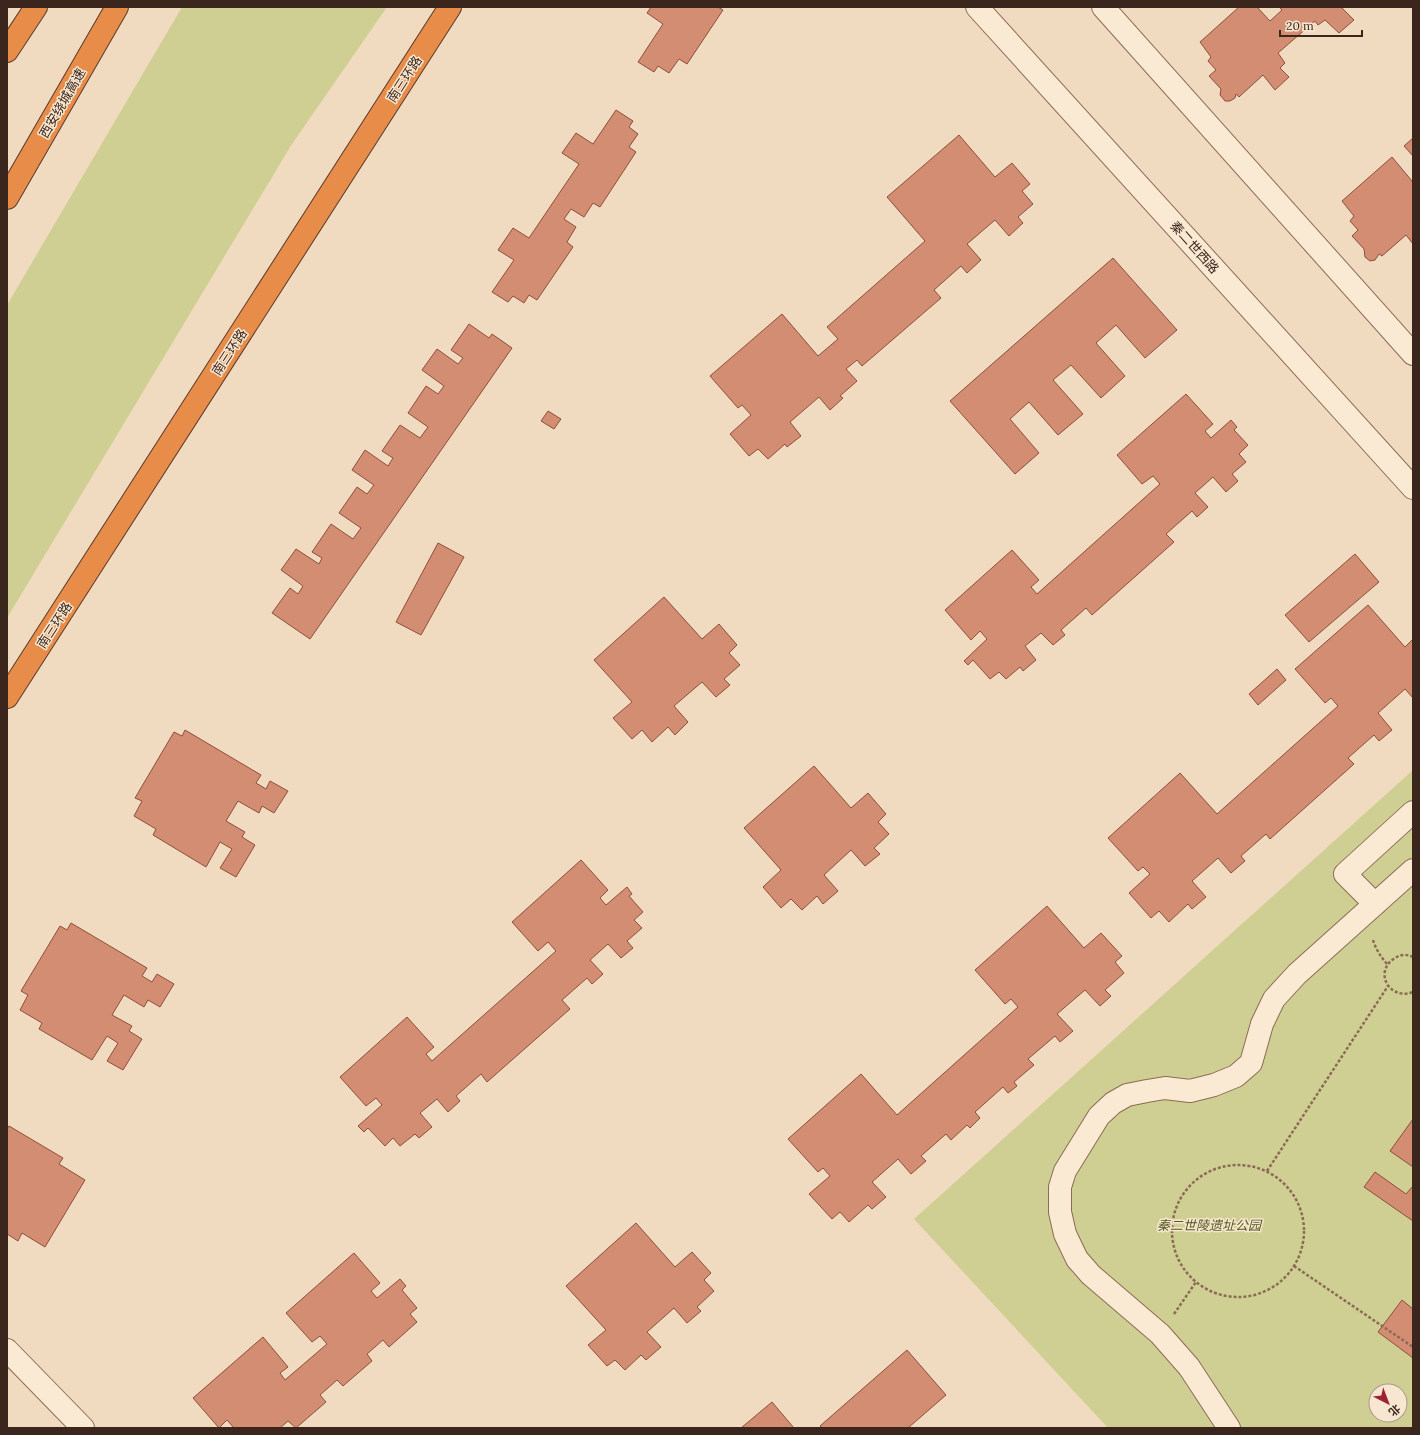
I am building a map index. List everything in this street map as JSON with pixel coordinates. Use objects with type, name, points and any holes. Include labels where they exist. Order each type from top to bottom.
[{"type":"highway","points":[[7,51],[36,7]]},
{"type":"highway","name":"西安绕城高速","points":[[7,198],[117,7]]},
{"type":"highway","name":"南三环路","points":[[7,697],[450,7]]},
{"type":"street","name":"秦二世西路","points":[[977,7],[1413,488]]},
{"type":"street","points":[[1103,7],[1413,354]]},
{"type":"street","points":[[1375,904],[1345,874],[1413,812]]},
{"type":"street","points":[[1229,1428],[1189,1367],[1160,1334],[1091,1275],[1077,1259],[1065,1234],[1060,1212],[1060,1187],[1065,1171],[1099,1116],[1113,1103],[1127,1095],[1166,1088],[1190,1090],[1214,1085],[1236,1076],[1251,1063],[1262,1024],[1274,999],[1297,974],[1413,870]]},
{"type":"street","points":[[7,1350],[83,1428]]},
{"type":"path","points":[[1413,957],[1404,955],[1398,956],[1392,960],[1385,971],[1388,986],[1396,992],[1402,994],[1413,992]]},
{"type":"path","points":[[1267,1171],[1388,986]]},
{"type":"path","points":[[1244,1164],[1267,1171],[1284,1183],[1298,1201],[1304,1223],[1303,1245],[1294,1266],[1280,1282],[1262,1293],[1241,1298],[1220,1296],[1200,1286],[1185,1272],[1175,1252],[1171,1232],[1175,1210],[1184,1191],[1201,1176],[1222,1166],[1244,1164]]},
{"type":"path","points":[[1294,1266],[1413,1347]]},
{"type":"path","points":[[1160,1334],[1196,1282]]},
{"type":"green space","points":[[182,7],[387,7],[292,144],[7,618],[7,305]]},
{"type":"green space","name":"秦二世陵遗址公园","points":[[1413,770],[1413,1428],[1108,1428],[914,1219]]},
{"type":"building","points":[[651,7],[718,7],[723,10],[687,64],[679,59],[669,73],[658,66],[654,72],[638,62],[663,24],[647,13]]},
{"type":"building","points":[[1239,7],[1257,7],[1270,21],[1282,10],[1279,7],[1341,7],[1354,20],[1339,33],[1325,20],[1318,25],[1315,21],[1278,53],[1285,63],[1280,68],[1289,77],[1275,90],[1263,75],[1239,97],[1236,94],[1235,98],[1230,101],[1225,101],[1220,95],[1221,89],[1209,76],[1216,70],[1208,61],[1211,57],[1200,42]]},
{"type":"building","points":[[616,110],[633,121],[629,127],[638,134],[629,147],[636,152],[600,207],[593,203],[584,217],[571,209],[564,219],[576,227],[567,242],[573,247],[537,300],[529,295],[524,303],[513,296],[508,302],[492,292],[514,260],[498,250],[513,228],[529,238],[579,164],[562,153],[576,133],[593,144]]},
{"type":"building","points":[[959,135],[995,177],[1012,163],[1030,184],[1022,191],[1033,204],[1018,217],[1023,223],[1009,236],[995,220],[967,244],[981,260],[967,273],[961,266],[934,290],[941,298],[862,366],[857,360],[846,369],[857,381],[840,396],[843,398],[830,410],[819,397],[790,422],[801,436],[787,447],[785,444],[768,459],[758,449],[749,456],[730,434],[751,415],[742,405],[738,408],[710,376],[782,314],[818,356],[838,339],[827,327],[925,241],[887,197]]},
{"type":"building","points":[[1413,138],[1413,156],[1404,146]]},
{"type":"building","points":[[1392,157],[1412,181],[1413,180],[1413,244],[1406,235],[1382,256],[1379,254],[1375,260],[1370,261],[1365,257],[1364,249],[1352,236],[1358,230],[1350,221],[1354,216],[1342,201]]},
{"type":"building","points":[[1113,258],[1177,330],[1145,358],[1116,325],[1096,343],[1125,376],[1101,398],[1071,365],[1053,380],[1083,414],[1058,435],[1029,402],[1010,419],[1039,453],[1015,474],[950,401]]},
{"type":"building","points":[[469,324],[489,338],[492,334],[512,348],[310,639],[272,613],[290,588],[298,594],[303,586],[281,570],[296,549],[319,564],[322,558],[312,552],[331,524],[353,539],[361,528],[339,513],[357,487],[367,494],[374,485],[352,470],[365,450],[388,466],[393,458],[382,451],[400,425],[420,438],[428,427],[408,413],[426,386],[438,394],[444,386],[422,370],[437,349],[458,364],[463,358],[451,350]]},
{"type":"building","points":[[1186,394],[1213,424],[1205,431],[1211,438],[1231,420],[1237,427],[1234,430],[1248,445],[1239,454],[1246,462],[1232,474],[1238,481],[1226,492],[1213,477],[1195,493],[1208,507],[1197,517],[1192,511],[1166,534],[1174,542],[1092,615],[1086,608],[1061,630],[1065,635],[1053,645],[1041,633],[1025,646],[1036,660],[1023,671],[1020,667],[1006,679],[999,672],[990,679],[973,660],[968,665],[964,661],[987,639],[980,631],[971,640],[945,610],[1012,550],[1039,580],[1031,587],[1037,594],[1160,484],[1153,476],[1142,484],[1117,455]]},
{"type":"building","points":[[548,411],[561,419],[554,429],[541,421]]},
{"type":"building","points":[[438,543],[464,557],[421,635],[396,622]]},
{"type":"building","points":[[1355,554],[1379,582],[1309,642],[1285,615]]},
{"type":"building","points":[[664,597],[702,639],[719,624],[737,645],[729,653],[740,665],[724,679],[730,685],[716,697],[702,682],[674,706],[688,722],[675,735],[668,727],[652,742],[642,730],[632,739],[613,718],[632,702],[594,660]]},
{"type":"building","points":[[1368,605],[1405,647],[1413,639],[1413,698],[1405,689],[1378,713],[1392,730],[1379,741],[1374,735],[1348,758],[1354,764],[1270,839],[1266,834],[1241,856],[1245,861],[1231,873],[1218,858],[1192,881],[1206,897],[1192,909],[1188,904],[1169,922],[1159,911],[1151,918],[1129,893],[1150,874],[1143,867],[1138,871],[1108,838],[1180,773],[1217,814],[1338,706],[1331,698],[1325,703],[1295,669]]},
{"type":"building","points":[[1277,669],[1286,680],[1258,705],[1249,694]]},
{"type":"building","points":[[185,730],[261,775],[256,783],[266,789],[270,781],[288,791],[274,813],[262,806],[259,813],[238,801],[226,821],[245,832],[242,837],[255,845],[236,877],[220,868],[232,849],[220,842],[206,867],[153,835],[156,829],[134,816],[142,801],[135,798],[174,732],[182,736]]},
{"type":"building","points":[[814,766],[851,808],[868,793],[886,814],[878,822],[889,834],[874,848],[880,854],[865,866],[851,850],[824,875],[838,891],[823,904],[817,896],[802,910],[791,899],[781,908],[763,887],[781,870],[744,828]]},
{"type":"building","points":[[581,860],[608,890],[600,898],[606,905],[627,887],[632,894],[629,896],[643,912],[634,920],[642,928],[627,941],[633,948],[621,958],[608,944],[590,960],[603,974],[592,984],[587,978],[562,1000],[570,1009],[487,1082],[481,1074],[456,1096],[460,1101],[448,1112],[437,1099],[420,1113],[432,1127],[419,1138],[415,1134],[400,1146],[393,1138],[385,1146],[368,1128],[364,1132],[358,1126],[382,1105],[376,1098],[366,1106],[340,1077],[407,1017],[434,1047],[426,1054],[432,1061],[556,951],[548,942],[538,951],[512,922]]},
{"type":"building","points":[[1047,906],[1084,948],[1101,933],[1122,956],[1115,962],[1124,973],[1105,990],[1111,996],[1100,1006],[1085,990],[1057,1014],[1073,1031],[1060,1042],[1055,1036],[1028,1059],[1034,1065],[1014,1082],[1017,1086],[1008,1093],[1003,1087],[975,1112],[980,1118],[970,1128],[967,1125],[951,1140],[946,1134],[921,1156],[926,1161],[911,1174],[898,1159],[872,1182],[886,1197],[872,1209],[868,1205],[849,1222],[840,1212],[832,1219],[809,1194],[830,1176],[823,1168],[818,1172],[788,1139],[861,1074],[897,1115],[1018,1007],[1011,999],[1005,1004],[975,970]]},
{"type":"building","points":[[71,923],[147,968],[142,976],[152,982],[157,974],[174,984],[160,1007],[148,1000],[144,1007],[124,995],[112,1015],[132,1026],[129,1031],[142,1039],[123,1070],[107,1061],[118,1043],[107,1036],[92,1060],[39,1029],[42,1023],[20,1010],[28,995],[21,991],[60,926],[67,930]]},
{"type":"building","points":[[1413,1119],[1413,1167],[1390,1151]]},
{"type":"building","points":[[9,1126],[63,1158],[59,1164],[85,1180],[45,1247],[22,1233],[18,1241],[7,1234],[7,1129]]},
{"type":"building","points":[[1375,1172],[1406,1194],[1413,1186],[1413,1221],[1364,1187]]},
{"type":"building","points":[[636,1223],[675,1267],[692,1252],[711,1273],[704,1280],[714,1291],[697,1307],[701,1311],[687,1323],[674,1308],[647,1332],[661,1347],[646,1360],[641,1355],[625,1370],[615,1360],[607,1366],[588,1345],[606,1330],[566,1286]]},
{"type":"building","points":[[354,1253],[380,1283],[371,1291],[377,1298],[400,1279],[406,1286],[402,1290],[417,1308],[410,1314],[417,1322],[389,1347],[383,1340],[367,1354],[372,1361],[343,1386],[337,1380],[320,1395],[326,1402],[296,1428],[288,1421],[280,1428],[234,1428],[227,1420],[219,1428],[193,1398],[263,1337],[288,1367],[280,1373],[285,1380],[327,1344],[320,1336],[312,1342],[286,1313]]},
{"type":"building","points":[[1402,1300],[1413,1309],[1413,1358],[1378,1332]]},
{"type":"building","points":[[907,1350],[946,1395],[908,1428],[822,1428],[820,1426]]},
{"type":"building","points":[[772,1402],[794,1428],[741,1428]]}]
